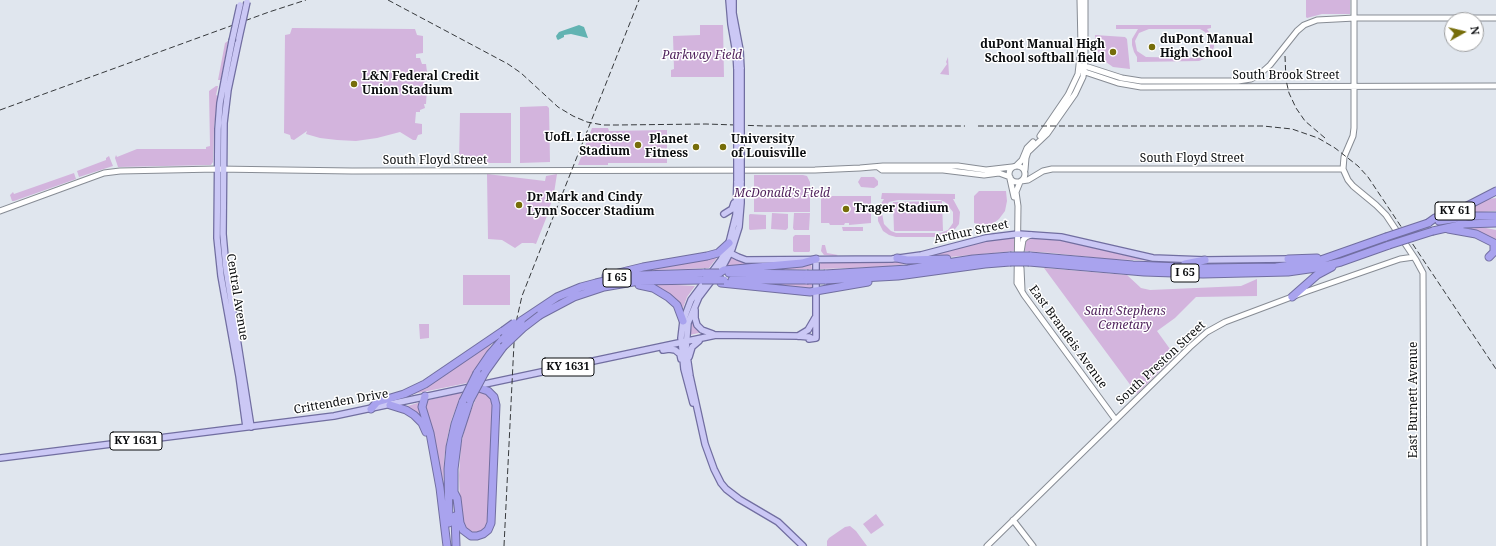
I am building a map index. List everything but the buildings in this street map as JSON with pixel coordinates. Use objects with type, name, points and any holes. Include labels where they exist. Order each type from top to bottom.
[{"type":"highway","points":[[1483,199],[1496,191]]},
{"type":"highway","name":"KY 61","points":[[1428,223],[1435,218],[1483,199],[1496,196]]},
{"type":"highway","name":"I 65","points":[[825,277],[908,269],[953,262],[1010,259],[1204,268],[1276,267],[1303,264],[1332,257],[1428,223],[1471,216],[1496,216]]},
{"type":"highway","name":"I 65","points":[[1029,259],[1144,272],[1203,274],[1288,272],[1316,268],[1341,262],[1436,230],[1472,224],[1496,223]]},
{"type":"highway","points":[[1472,224],[1496,228]]},
{"type":"highway","name":"KY 61","points":[[1436,230],[1476,234],[1495,243]]},
{"type":"highway","points":[[1489,257],[1494,252],[1495,243]]},
{"type":"highway","points":[[604,281],[605,276],[659,264],[712,255],[731,245]]},
{"type":"highway","points":[[1288,259],[1332,257]]},
{"type":"highway","points":[[897,258],[907,260],[947,259],[953,262]]},
{"type":"highway","points":[[730,271],[802,263],[816,259]]},
{"type":"highway","name":"I 65","points":[[456,546],[454,469],[458,437],[466,400],[504,347],[523,328],[556,305],[580,294],[599,288],[649,281],[723,281],[807,277],[883,277],[919,274],[1010,259]]},
{"type":"highway","points":[[1176,266],[1205,260]]},
{"type":"highway","points":[[1292,297],[1317,275],[1341,262]]},
{"type":"highway","name":"I 65","points":[[449,546],[448,468],[450,447],[455,424],[477,373],[513,323],[522,321],[541,306],[568,292],[604,281],[641,275],[719,273],[724,270],[807,277]]},
{"type":"highway","points":[[723,281],[754,287],[816,292],[866,283],[883,277]]},
{"type":"highway","points":[[620,284],[646,286],[664,294],[677,305],[683,322]]},
{"type":"highway","points":[[371,408],[377,402],[404,394],[425,384],[503,335]]},
{"type":"highway","points":[[454,492],[457,498],[459,519],[463,530],[466,534],[473,536],[483,534],[488,530],[491,523],[496,405],[494,397],[488,391],[472,386]]},
{"type":"highway","points":[[425,396],[422,407],[430,433],[449,546]]},
{"type":"highway","points":[[390,405],[410,412],[418,419],[424,428],[435,460]]},
{"type":"main road","points":[[729,0],[731,24],[739,69]]},
{"type":"main road","points":[[733,0],[733,13],[740,50],[739,181],[741,203],[739,227],[731,245],[691,300],[683,322],[688,387],[694,408],[697,410],[708,453],[722,483],[732,494],[778,522],[802,546]]},
{"type":"main road","points":[[220,169],[228,90],[239,38],[244,2]]},
{"type":"main road","points":[[220,169],[218,129],[220,104],[232,41],[244,2]]},
{"type":"main road","name":"Central Avenue","points":[[220,169],[217,222],[218,255],[248,427]]},
{"type":"main road","points":[[724,214],[733,208],[739,181]]},
{"type":"main road","points":[[684,342],[688,323],[696,302],[724,264],[730,252],[736,215],[737,189]]},
{"type":"main road","name":"Arthur Street","points":[[730,252],[746,260],[897,258],[921,255],[986,238],[1018,234],[1061,237],[1153,258],[1205,260],[1288,259]]},
{"type":"main road","points":[[814,338],[816,316],[816,259]]},
{"type":"main road","points":[[696,302],[694,315],[697,325],[702,330],[716,335]]},
{"type":"main road","points":[[798,336],[808,330],[816,316]]},
{"type":"main road","name":"Crittenden Drive","points":[[0,458],[309,420],[390,405],[425,396],[716,335],[798,336],[814,338]]},
{"type":"main road","name":"Crittenden Drive","points":[[684,342],[711,339],[814,338]]},
{"type":"main road","points":[[686,362],[691,348],[699,341]]},
{"type":"main road","points":[[657,348],[662,350],[675,350],[686,362]]},
{"type":"street","points":[[1080,0],[1083,16]]},
{"type":"street","points":[[1082,68],[1068,95],[1045,131],[1026,150],[1009,172],[1010,178],[1015,182],[1021,182],[1025,176],[1026,158],[1028,152],[1047,134],[1075,94],[1080,84],[1082,68],[1083,16],[1085,0]]},
{"type":"street","points":[[1343,168],[1344,157],[1353,136],[1354,128],[1354,0]]},
{"type":"street","name":"South Brook Street","points":[[1082,68],[1131,80],[1243,81],[1258,75],[1270,65],[1294,33],[1310,22],[1325,19],[1355,18],[1496,18]]},
{"type":"street","name":"South Brook Street","points":[[1082,68],[1115,82],[1138,86],[1496,86]]},
{"type":"street","name":"South Floyd Street","points":[[0,211],[109,172],[220,169],[323,171],[590,169],[809,170],[958,166],[986,170],[1012,167]]},
{"type":"street","name":"South Floyd Street","points":[[878,167],[883,170],[946,170],[984,175],[999,173],[1010,178]]},
{"type":"street","points":[[1012,167],[1022,167],[1025,171]]},
{"type":"street","name":"South Floyd Street","points":[[1025,171],[1032,173],[1050,169],[1078,168],[1343,168]]},
{"type":"street","name":"East Burnett Avenue","points":[[1343,168],[1348,180],[1353,186],[1386,215],[1423,273],[1424,546]]},
{"type":"street","name":"South Floyd Street","points":[[1021,182],[1028,180],[1041,172]]},
{"type":"street","name":"East Brandeis Avenue","points":[[1010,178],[1018,214]]},
{"type":"street","name":"East Brandeis Avenue","points":[[1021,182],[1016,192],[1018,214],[1017,283],[1024,295],[1115,420]]},
{"type":"street","points":[[1024,295],[1022,285],[1022,245],[1026,237],[1031,235]]},
{"type":"street","name":"South Preston Street","points":[[987,546],[1190,346],[1207,332],[1225,322],[1292,297],[1400,259],[1414,257]]},
{"type":"street","points":[[1013,520],[1033,546]]},
{"type":"green space","points":[[1306,0],[1350,0],[1350,14],[1322,14],[1307,18]]},
{"type":"green space","name":"Parkway Field","points":[[700,25],[723,25],[724,77],[671,77],[671,70],[674,69],[673,36],[700,35]]},
{"type":"green space","points":[[1116,25],[1211,25],[1211,28],[1207,29],[1214,39],[1214,47],[1211,54],[1199,61],[1137,62],[1137,57],[1132,45],[1132,39],[1138,29],[1116,29]],"holes":[[[1149,29],[1200,29],[1208,36],[1210,46],[1205,54],[1198,58],[1146,57],[1137,51],[1135,41],[1139,33]]]},
{"type":"green space","name":"L&N Federal Credit Union Stadium","points":[[292,28],[415,29],[417,35],[423,36],[423,53],[416,54],[416,58],[420,58],[422,64],[426,64],[427,72],[427,80],[424,83],[427,89],[426,104],[424,104],[425,108],[420,110],[420,112],[416,112],[415,123],[422,124],[422,134],[418,135],[416,140],[413,140],[400,132],[377,138],[356,141],[320,138],[306,134],[307,131],[294,140],[291,139],[290,135],[284,133],[285,35],[290,34]]},
{"type":"green space","name":"duPont Manual High School softball field","points":[[1095,35],[1125,37],[1127,39],[1130,69],[1113,67],[1103,60],[1097,50]]},
{"type":"green space","points":[[228,41],[221,80],[218,80],[225,43]]},
{"type":"green space","points":[[948,57],[949,75],[940,74],[947,64],[946,62]]},
{"type":"green space","points":[[218,86],[216,95],[218,96],[214,127],[213,162],[211,165],[118,167],[115,158],[116,155],[117,157],[137,149],[206,149],[206,147],[210,146],[209,91]]},
{"type":"green space","points":[[547,106],[549,108],[550,162],[520,163],[520,107]]},
{"type":"green space","points":[[460,113],[511,113],[511,163],[459,163]]},
{"type":"green space","name":"UofL Lacrosse Stadium","points":[[592,128],[608,128],[609,131],[667,130],[667,163],[608,163],[608,165],[578,165]]},
{"type":"green space","points":[[109,156],[113,166],[79,177],[77,171],[106,160]]},
{"type":"green space","points":[[74,173],[76,179],[12,201],[10,195],[13,192],[14,194]]},
{"type":"green space","name":"Dr Mark and Cindy Lynn Soccer Stadium","points":[[487,174],[545,181],[546,176],[557,174],[554,193],[536,244],[522,243],[515,248],[502,240],[488,239]]},
{"type":"green space","name":"McDonald's Field","points":[[754,175],[807,176],[810,182],[810,212],[754,212]]},
{"type":"green space","points":[[861,177],[874,177],[878,181],[878,185],[874,188],[861,187],[858,182]]},
{"type":"green space","points":[[979,191],[1006,191],[1007,201],[1005,211],[999,219],[991,225],[974,223],[974,196]]},
{"type":"green space","points":[[882,193],[955,194],[955,199],[953,199],[960,212],[959,224],[952,233],[942,237],[896,237],[889,235],[883,231],[878,221],[878,208],[884,199],[881,199]],"holes":[[[898,200],[940,200],[945,202],[953,212],[953,223],[948,230],[940,233],[896,233],[891,231],[884,224],[882,213],[889,202]]]},
{"type":"green space","name":"Trager Stadium","points":[[821,196],[871,196],[871,223],[849,225],[849,223],[845,223],[844,225],[830,225],[829,223],[821,223]]},
{"type":"green space","points":[[1496,198],[1496,211],[1453,214],[1487,199]]},
{"type":"green space","points":[[942,201],[943,231],[894,231],[893,202]]},
{"type":"green space","points":[[772,213],[788,214],[788,228],[786,230],[771,229]]},
{"type":"green space","points":[[794,213],[810,213],[809,230],[794,230]]},
{"type":"green space","points":[[750,214],[766,215],[766,229],[750,230]]},
{"type":"green space","name":"Trager Stadium","points":[[842,227],[863,227],[863,231],[843,231]]},
{"type":"green space","points":[[1481,227],[1496,230],[1496,241],[1465,229]]},
{"type":"green space","points":[[795,235],[810,235],[809,252],[793,251],[793,237]]},
{"type":"green space","points":[[1042,236],[1184,262],[1109,259],[1023,251],[1026,240],[1030,237]]},
{"type":"green space","points":[[1015,237],[1015,251],[928,259],[927,255],[980,241]]},
{"type":"green space","points":[[822,245],[825,245],[827,253],[838,255],[824,255],[821,251]]},
{"type":"green space","points":[[720,254],[709,268],[632,271]]},
{"type":"green space","points":[[732,256],[742,262],[791,262],[725,268]]},
{"type":"green space","points":[[822,262],[927,262],[880,267],[820,269],[820,264]]},
{"type":"green space","points":[[811,264],[812,269],[763,270]]},
{"type":"green space","name":"Saint Stephens Cemetary","points":[[1044,268],[1127,275],[1141,288],[1150,290],[1241,286],[1257,279],[1257,296],[1196,297],[1175,318],[1157,331],[1175,356],[1137,394]]},
{"type":"green space","points":[[463,275],[510,275],[510,305],[463,305]]},
{"type":"green space","points":[[812,283],[812,287],[810,289],[756,284]]},
{"type":"green space","points":[[652,285],[695,286],[687,297],[682,311]]},
{"type":"green space","points":[[693,319],[703,332],[690,335]]},
{"type":"green space","points":[[419,324],[429,324],[429,338],[420,339]]},
{"type":"green space","points":[[494,340],[467,383],[408,395]]},
{"type":"green space","points":[[479,390],[485,391],[494,401],[488,526],[477,535],[464,530],[460,504],[459,475],[461,445],[466,424]]},
{"type":"green space","points":[[462,392],[451,421],[447,439],[444,459],[443,493],[424,407],[425,401]]},
{"type":"green space","points":[[421,402],[427,430],[404,407]]},
{"type":"green space","points":[[876,514],[884,525],[871,534],[863,524]]},
{"type":"green space","points":[[850,526],[856,531],[867,546],[827,546],[827,541],[829,538],[845,527]]},
{"type":"water","points":[[579,25],[584,27],[588,38],[571,34],[564,35],[564,37],[558,40],[557,39],[556,36],[559,32]]},
{"type":"railway","points":[[0,110],[269,12],[306,0]]},
{"type":"railway","points":[[388,0],[508,64],[521,73],[558,107],[587,122],[603,125],[706,124],[765,126],[965,126]]},
{"type":"railway","points":[[504,546],[514,343],[517,318],[522,296],[639,0]]},
{"type":"railway","points":[[1285,56],[1286,80],[1289,93],[1296,108],[1305,121],[1325,138]]},
{"type":"railway","points":[[978,126],[1263,126],[1292,129],[1318,138],[1335,148],[1358,166],[1368,177],[1496,369]]},
{"type":"place","name":"duPont Manual High School","points":[[1152,47]]},
{"type":"place","name":"duPont Manual High School softball field","points":[[1113,52]]},
{"type":"place","name":"L&N Federal Credit Union Stadium","points":[[354,84]]},
{"type":"place","name":"UofL Lacrosse Stadium","points":[[638,145]]},
{"type":"place","name":"Planet Fitness","points":[[696,147]]},
{"type":"place","name":"University of Louisville","points":[[723,147]]},
{"type":"place","name":"Dr Mark and Cindy Lynn Soccer Stadium","points":[[519,205]]},
{"type":"place","name":"Trager Stadium","points":[[846,209]]}]
